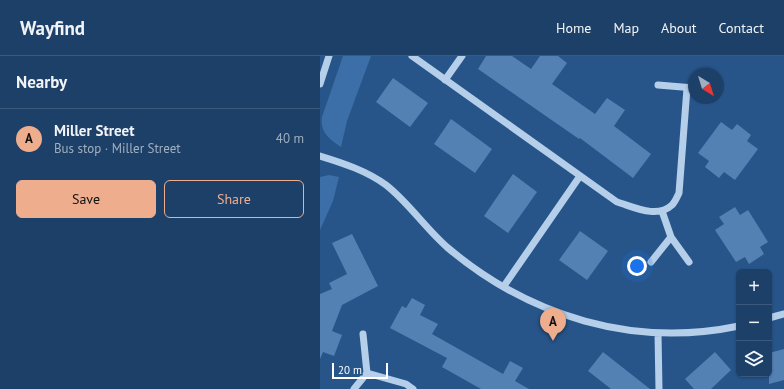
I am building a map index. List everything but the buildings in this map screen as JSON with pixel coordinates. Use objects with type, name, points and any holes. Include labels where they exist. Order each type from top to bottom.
[{"type":"street","points":[[320,84],[329,56]]},
{"type":"street","points":[[412,56],[617,202],[645,211],[662,211],[673,204],[679,193],[688,104]]},
{"type":"street","points":[[445,80],[462,56]]},
{"type":"street","points":[[658,85],[688,88]]},
{"type":"street","points":[[320,156],[354,167],[386,185],[446,246],[469,265],[540,306],[574,319],[618,329],[658,333],[714,331],[736,327]]},
{"type":"street","points":[[504,286],[580,176]]},
{"type":"street","points":[[662,211],[671,237],[689,262]]},
{"type":"street","points":[[651,262],[671,237]]},
{"type":"street","points":[[772,317],[784,314]]},
{"type":"street","points":[[658,333],[659,389]]},
{"type":"street","points":[[354,389],[367,373],[363,334]]},
{"type":"street","points":[[367,373],[406,384],[413,389]]},
{"type":"shaded area","points":[[343,56],[371,56],[347,121],[341,147],[326,135],[322,127],[322,117]]},
{"type":"shaded area","points":[[329,175],[339,177],[333,201],[320,230],[320,177]]},
{"type":"place","name":"Miller Street","points":[[553,341]]}]
